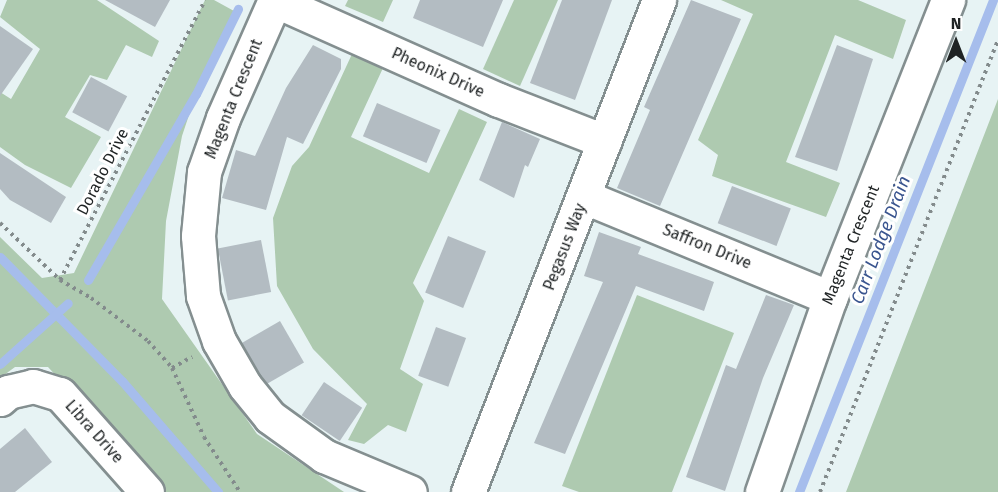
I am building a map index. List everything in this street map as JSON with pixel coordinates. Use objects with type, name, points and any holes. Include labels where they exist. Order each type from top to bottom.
[{"type":"street","name":"Pheonix Drive","points":[[274,0],[499,100],[604,141]]},
{"type":"street","name":"Magenta Crescent","points":[[274,0],[223,118],[204,172],[198,236],[203,296],[219,341],[245,386],[270,417],[324,456],[410,492]]},
{"type":"street","name":"Pegasus Way","points":[[468,492],[585,197],[604,141],[659,0]]},
{"type":"street","name":"Magenta Crescent","points":[[762,492],[830,298],[948,0]]},
{"type":"street","name":"Saffron Drive","points":[[585,197],[830,298]]},
{"type":"street","name":"Libra Drive","points":[[0,399],[8,392],[33,386],[60,394],[147,492]]},
{"type":"path","name":"Dorado Drive","points":[[60,280],[204,0]]},
{"type":"path","points":[[820,492],[998,40]]},
{"type":"path","points":[[0,223],[60,280],[92,298],[148,341],[172,368],[204,437],[240,492]]},
{"type":"green space","points":[[7,0],[97,0],[159,41],[152,57],[126,45],[107,80],[90,75],[65,117],[101,137],[71,188],[25,165],[0,147],[0,92],[11,99],[40,49],[0,17]]},
{"type":"green space","points":[[205,0],[214,0],[234,11],[196,94],[182,136],[166,221],[162,299],[257,434],[344,492],[163,492],[48,367],[15,367],[0,378],[0,237],[42,278],[74,273]]},
{"type":"green space","points":[[348,0],[393,0],[383,22],[345,6]]},
{"type":"green space","points":[[514,0],[558,0],[520,86],[483,69]]},
{"type":"green space","points":[[721,0],[858,0],[906,20],[893,59],[835,35],[786,162],[840,183],[826,217],[712,176],[718,155],[698,140],[753,14]]},
{"type":"green space","points":[[352,54],[383,68],[351,137],[429,173],[459,109],[487,122],[413,283],[424,301],[400,369],[423,384],[406,432],[388,425],[364,444],[348,440],[367,404],[313,349],[277,286],[273,218],[292,166],[309,147]]},
{"type":"green space","points":[[998,99],[998,492],[846,492]]},
{"type":"green space","points":[[637,295],[734,333],[672,492],[579,492],[562,486]]},
{"type":"building","points":[[105,0],[170,0],[155,27]]},
{"type":"building","points":[[420,0],[503,0],[483,47],[413,18]]},
{"type":"building","points":[[562,0],[612,0],[575,100],[530,83]]},
{"type":"building","points":[[691,0],[741,19],[660,206],[617,188],[650,110],[644,107]]},
{"type":"building","points":[[0,26],[33,49],[0,96]]},
{"type":"building","points":[[313,45],[341,59],[341,69],[303,144],[287,137],[266,210],[222,198],[236,150],[255,156],[286,88]]},
{"type":"building","points":[[837,45],[873,59],[837,171],[795,157]]},
{"type":"building","points":[[91,77],[127,96],[108,132],[72,112]]},
{"type":"building","points":[[377,103],[441,130],[426,163],[363,136]]},
{"type":"building","points":[[502,122],[540,139],[528,167],[525,165],[514,198],[479,180]]},
{"type":"building","points":[[0,153],[66,197],[51,223],[10,200],[0,189]]},
{"type":"building","points":[[732,186],[791,209],[776,246],[718,223]]},
{"type":"building","points":[[599,232],[641,247],[638,254],[714,282],[704,311],[636,286],[565,454],[534,443],[603,282],[584,276]]},
{"type":"building","points":[[448,236],[486,251],[463,308],[425,293]]},
{"type":"building","points":[[261,240],[271,292],[228,300],[218,248]]},
{"type":"building","points":[[766,295],[794,305],[763,378],[725,491],[686,477],[726,365],[736,369]]},
{"type":"building","points":[[280,321],[304,363],[266,385],[242,343]]},
{"type":"building","points":[[436,327],[466,338],[448,387],[418,376]]},
{"type":"building","points":[[324,382],[362,408],[340,441],[302,415]]},
{"type":"building","points":[[25,428],[52,462],[15,492],[0,492],[0,449]]},
{"type":"waterway","name":"Carr Lodge Drain","points":[[799,492],[993,0]]},
{"type":"waterway","points":[[88,280],[196,94],[238,9]]},
{"type":"waterway","points":[[0,257],[122,381],[218,492]]},
{"type":"waterway","points":[[0,364],[68,303]]}]
